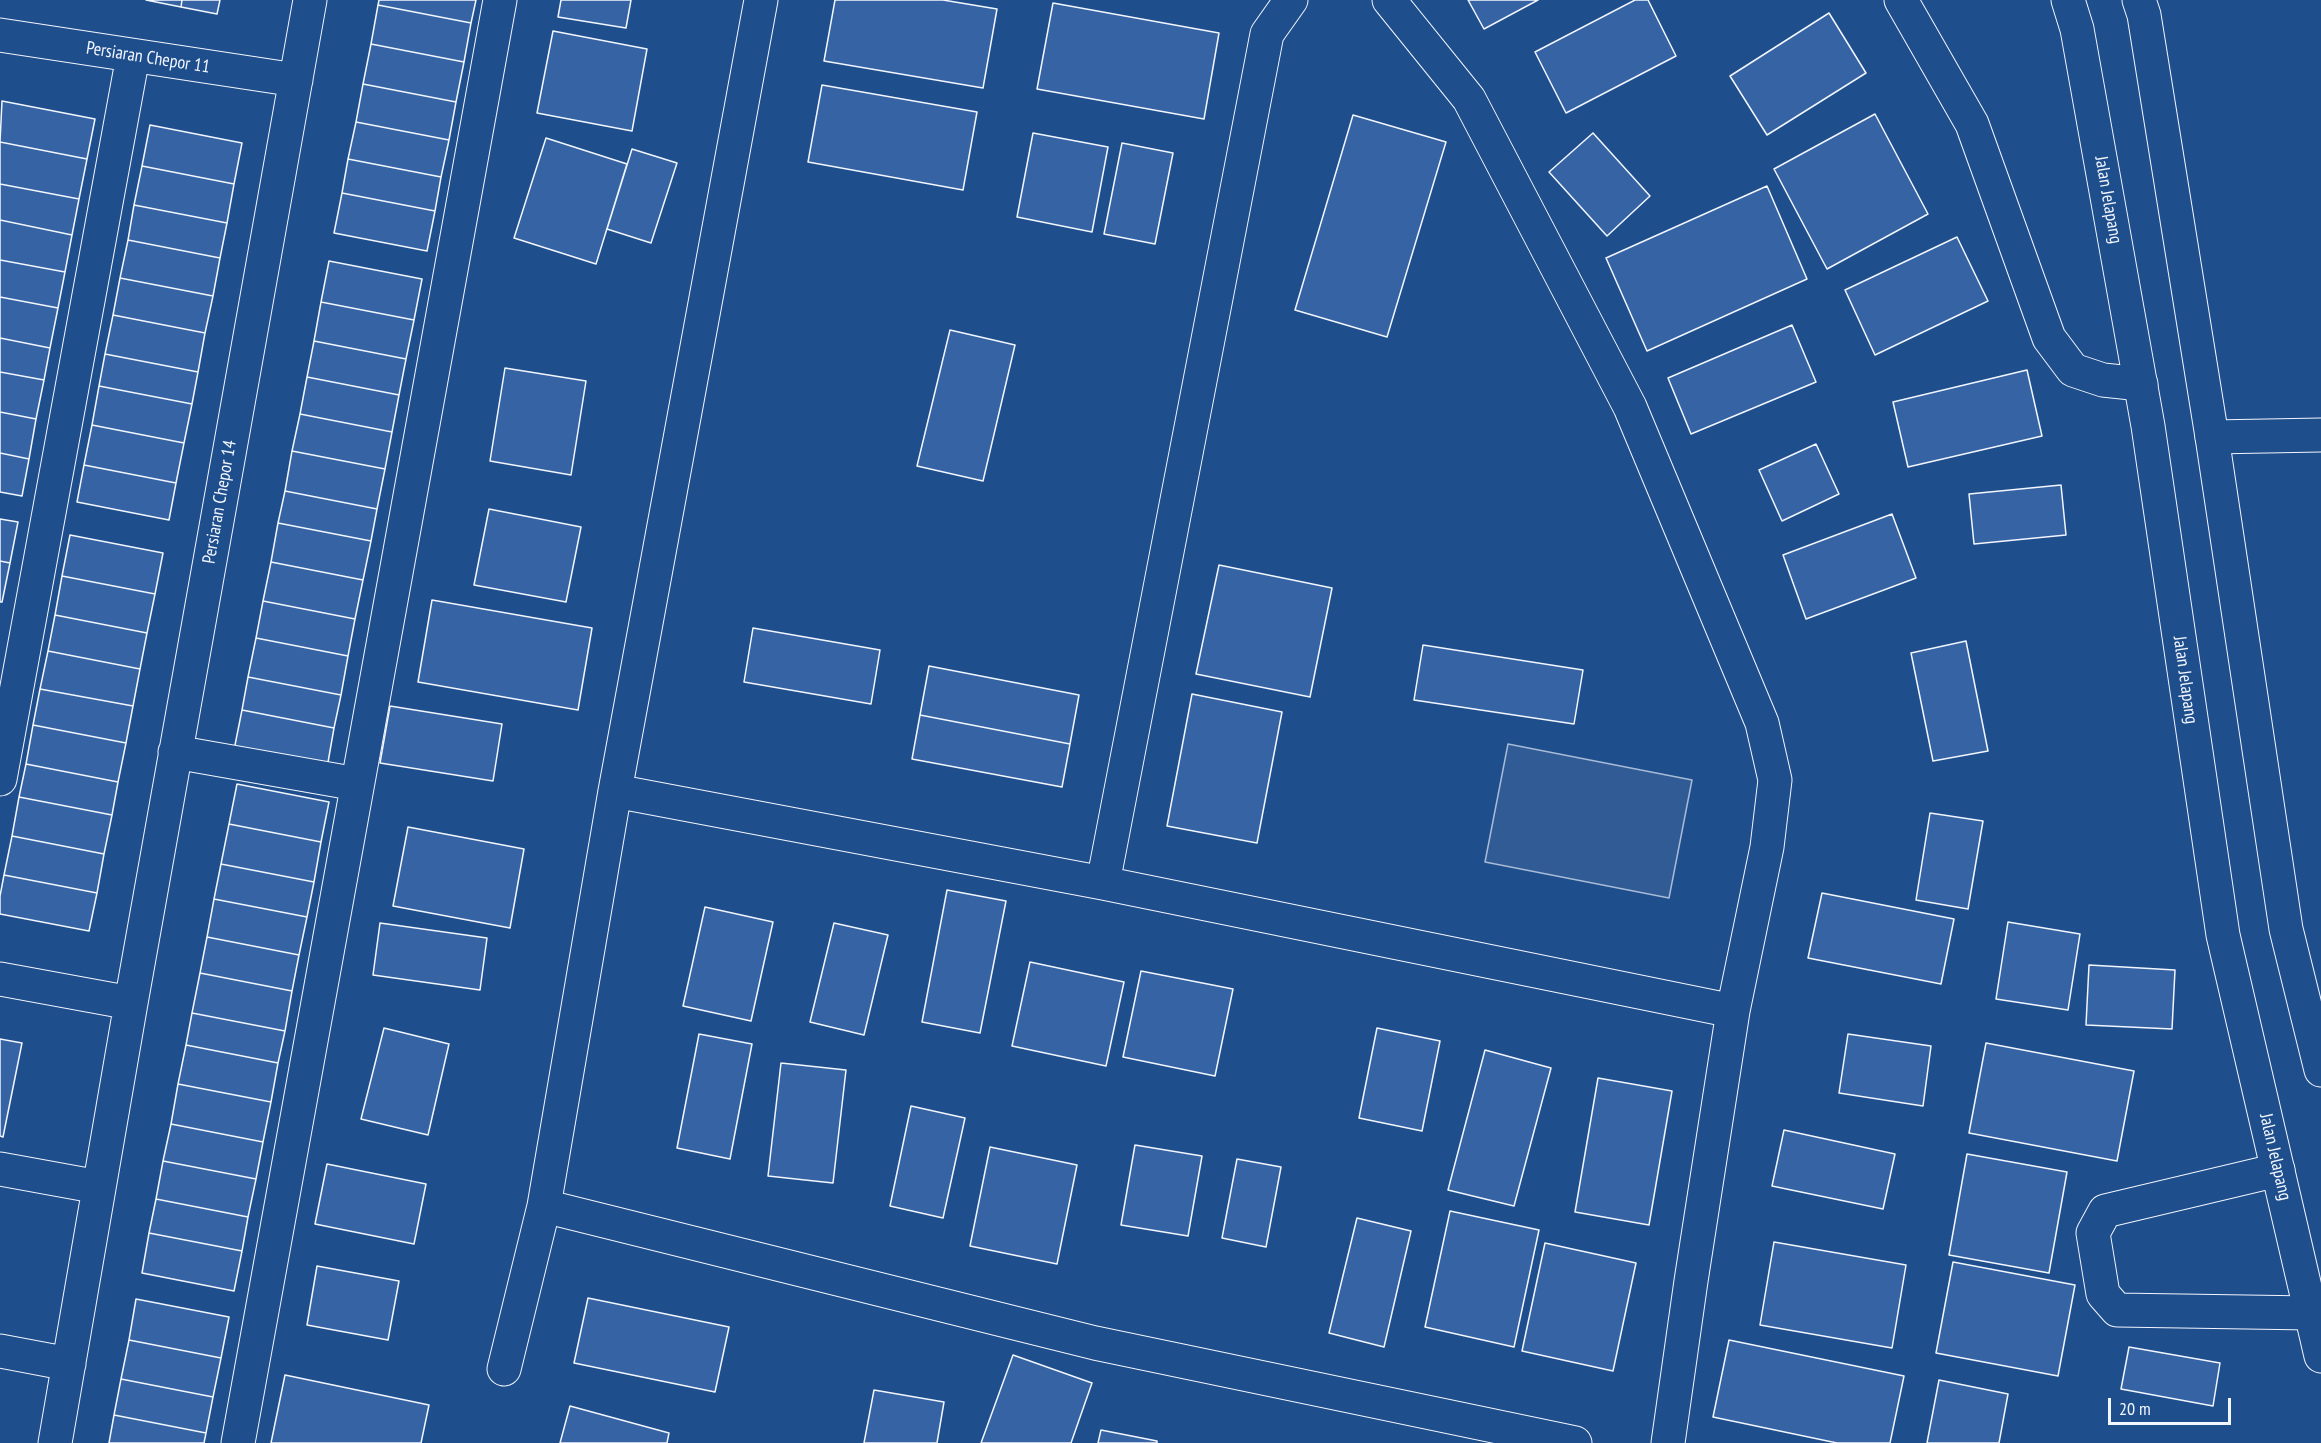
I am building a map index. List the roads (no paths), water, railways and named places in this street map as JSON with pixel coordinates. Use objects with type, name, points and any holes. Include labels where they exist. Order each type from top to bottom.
[{"type":"street","name":"Persiaran Chepor 14","points":[[55,1443],[310,0]]},
{"type":"street","points":[[238,1443],[500,0]]},
{"type":"street","points":[[504,1369],[544,1206],[615,791],[761,0]]},
{"type":"street","points":[[1103,883],[1267,34],[1291,0]]},
{"type":"street","points":[[1389,0],[1468,99],[1630,407],[1761,723],[1775,780],[1767,847],[1733,1011],[1668,1443]]},
{"type":"street","points":[[1902,0],[1972,124],[2049,338],[2073,370],[2103,380],[2141,384]]},
{"type":"street","name":"Jalan Jelapang","points":[[2067,0],[2077,29],[2141,384],[2223,935],[2321,1356]]},
{"type":"street","points":[[2145,8],[2286,929],[2321,1070]]},
{"type":"street","name":"Persiaran Chepor 11","points":[[0,35],[296,80]]},
{"type":"street","points":[[0,779],[133,56]]},
{"type":"street","points":[[2212,437],[2321,435]]},
{"type":"street","points":[[176,752],[357,784]]},
{"type":"street","points":[[615,791],[1103,883],[1733,1011]]},
{"type":"street","points":[[0,979],[131,1003]]},
{"type":"street","points":[[0,1169],[99,1187]]},
{"type":"street","points":[[2278,1170],[2105,1211],[2093,1233],[2103,1294],[2117,1310],[2311,1313]]},
{"type":"street","points":[[544,1206],[1095,1342],[1575,1443]]},
{"type":"street","points":[[0,1352],[69,1364]]}]
